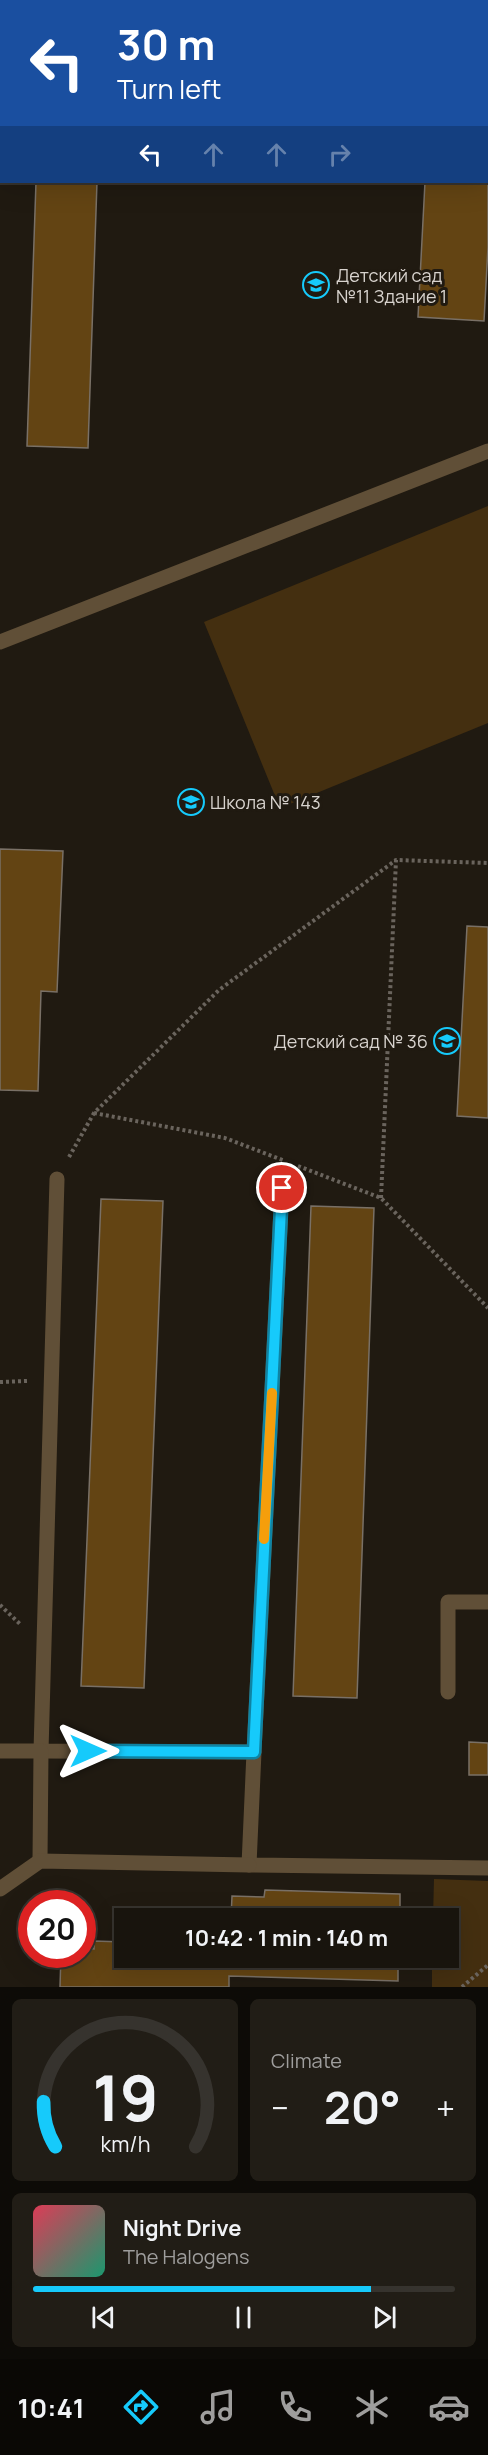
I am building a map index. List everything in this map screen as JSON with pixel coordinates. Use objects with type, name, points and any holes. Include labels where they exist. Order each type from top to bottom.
[{"type":"lane","points":[[0,642],[488,451]]},
{"type":"lane","points":[[40,1861],[57,1179]]},
{"type":"lane","points":[[249,1865],[282,1188]]},
{"type":"lane","points":[[448,1692],[448,1602],[488,1602]]},
{"type":"lane","points":[[0,1751],[254,1752]]},
{"type":"lane","points":[[0,1889],[40,1861],[488,1868]]},
{"type":"path","points":[[381,1198],[396,860]]},
{"type":"path","points":[[57,1179],[94,1113],[219,990],[396,860],[488,863]]},
{"type":"path","points":[[462,1987],[488,1965]]},
{"type":"shaded area","points":[[488,506],[488,723],[280,808],[204,622]]},
{"type":"shaded area","points":[[434,1879],[488,1881],[488,1987],[432,1987],[432,1968],[459,1968],[459,1908],[433,1908]]},
{"type":"building","points":[[36,183],[97,183],[88,448],[27,446]]},
{"type":"building","points":[[425,183],[488,183],[488,247],[484,321],[418,317]]},
{"type":"building","points":[[0,849],[63,851],[57,992],[41,991],[38,1091],[0,1090]]},
{"type":"building","points":[[467,926],[488,927],[488,1118],[457,1116]]},
{"type":"building","points":[[101,1199],[163,1201],[144,1688],[81,1686]]},
{"type":"building","points":[[311,1206],[374,1208],[357,1698],[293,1696]]},
{"type":"building","points":[[469,1742],[488,1743],[488,1775],[469,1775]]},
{"type":"building","points":[[265,1890],[400,1894],[400,1908],[231,1908],[232,1896],[264,1897]]},
{"type":"building","points":[[96,1941],[114,1942],[114,1968],[398,1968],[398,1981],[229,1976],[229,1987],[60,1987],[61,1968],[96,1968]]},
{"type":"slow traffic","points":[[264,1539],[272,1393]]},
{"type":"place","name":"Детский сад №11 Здание 1","points":[[316,285]]},
{"type":"place","name":"Школа № 143","points":[[191,802]]},
{"type":"place","name":"Детский сад № 36","points":[[447,1041]]},
{"type":"route","points":[[88,1751],[254,1752],[282,1188]]}]
